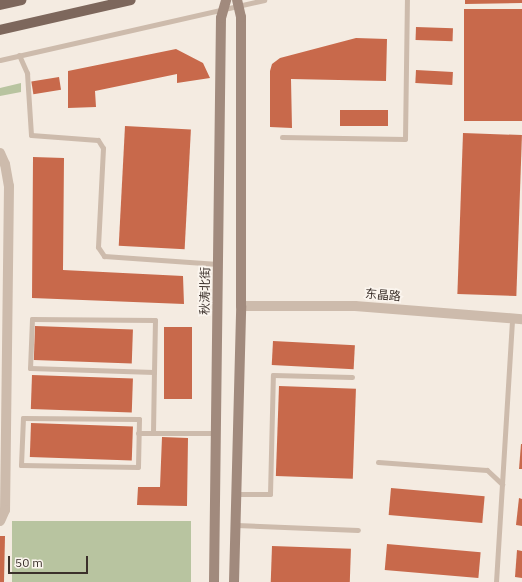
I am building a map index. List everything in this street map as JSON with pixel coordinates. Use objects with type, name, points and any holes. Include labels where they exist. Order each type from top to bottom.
[{"type":"main road","points":[[0,5],[21,0]]},
{"type":"main road","points":[[0,30],[130,0]]},
{"type":"main road","points":[[234,582],[241,306],[241,17],[238,3]]},
{"type":"main road","name":"秋涛北街","points":[[214,582],[221,18],[225,5]]},
{"type":"street","points":[[0,153],[5,164],[9,186],[3,362],[5,510],[0,521]]},
{"type":"street","name":"东晶路","points":[[241,306],[355,306],[517,319]]},
{"type":"lane","points":[[0,60],[225,5],[264,0]]},
{"type":"lane","points":[[282,137],[406,139],[407,0]]},
{"type":"lane","points":[[19,55],[27,73],[30,135],[98,140],[103,148],[98,247],[104,256],[218,264]]},
{"type":"lane","points":[[153,433],[155,320],[32,319],[30,368],[154,372]]},
{"type":"lane","points":[[496,582],[502,484],[517,319]]},
{"type":"lane","points":[[236,494],[270,494],[273,375],[352,377]]},
{"type":"lane","points":[[23,418],[139,419],[138,433],[138,467],[21,465],[23,418]]},
{"type":"lane","points":[[138,433],[216,433]]},
{"type":"lane","points":[[378,462],[487,470],[502,484]]},
{"type":"lane","points":[[236,526],[358,530]]},
{"type":"green space","points":[[21,83],[21,92],[0,96],[0,88]]},
{"type":"green space","points":[[12,521],[191,521],[191,582],[12,582]]},
{"type":"building","points":[[465,0],[522,0],[522,3],[465,4]]},
{"type":"building","points":[[464,9],[522,9],[522,121],[464,121]]},
{"type":"building","points":[[416,27],[453,28],[453,41],[416,40]]},
{"type":"building","points":[[356,38],[387,39],[386,81],[291,79],[292,128],[270,127],[270,71],[272,64],[280,58]]},
{"type":"building","points":[[176,49],[203,63],[210,78],[177,83],[177,74],[95,91],[96,107],[68,108],[68,71]]},
{"type":"building","points":[[416,70],[453,72],[452,85],[415,83]]},
{"type":"building","points":[[59,77],[61,90],[33,94],[31,81]]},
{"type":"building","points":[[340,110],[388,110],[388,126],[340,126]]},
{"type":"building","points":[[125,126],[191,129],[185,249],[119,246]]},
{"type":"building","points":[[463,133],[522,135],[516,296],[457,294]]},
{"type":"building","points":[[33,157],[64,158],[63,270],[183,276],[184,304],[32,298]]},
{"type":"building","points":[[35,326],[133,329],[132,363],[34,360]]},
{"type":"building","points":[[164,327],[192,327],[192,399],[164,399]]},
{"type":"building","points":[[273,341],[355,345],[354,369],[272,365]]},
{"type":"building","points":[[32,375],[133,379],[132,413],[31,409]]},
{"type":"building","points":[[279,386],[356,389],[353,479],[276,476]]},
{"type":"building","points":[[31,423],[133,427],[132,461],[30,457]]},
{"type":"building","points":[[162,437],[188,438],[187,506],[137,505],[138,487],[160,487]]},
{"type":"building","points":[[521,444],[522,469],[519,469]]},
{"type":"building","points":[[391,488],[485,496],[482,523],[389,515]]},
{"type":"building","points":[[519,498],[522,499],[522,526],[516,525]]},
{"type":"building","points":[[0,536],[5,536],[4,582],[0,582]]},
{"type":"building","points":[[387,544],[481,552],[478,578],[385,570]]},
{"type":"building","points":[[272,546],[351,549],[350,582],[271,582]]},
{"type":"building","points":[[517,550],[522,551],[522,578],[515,577]]}]
